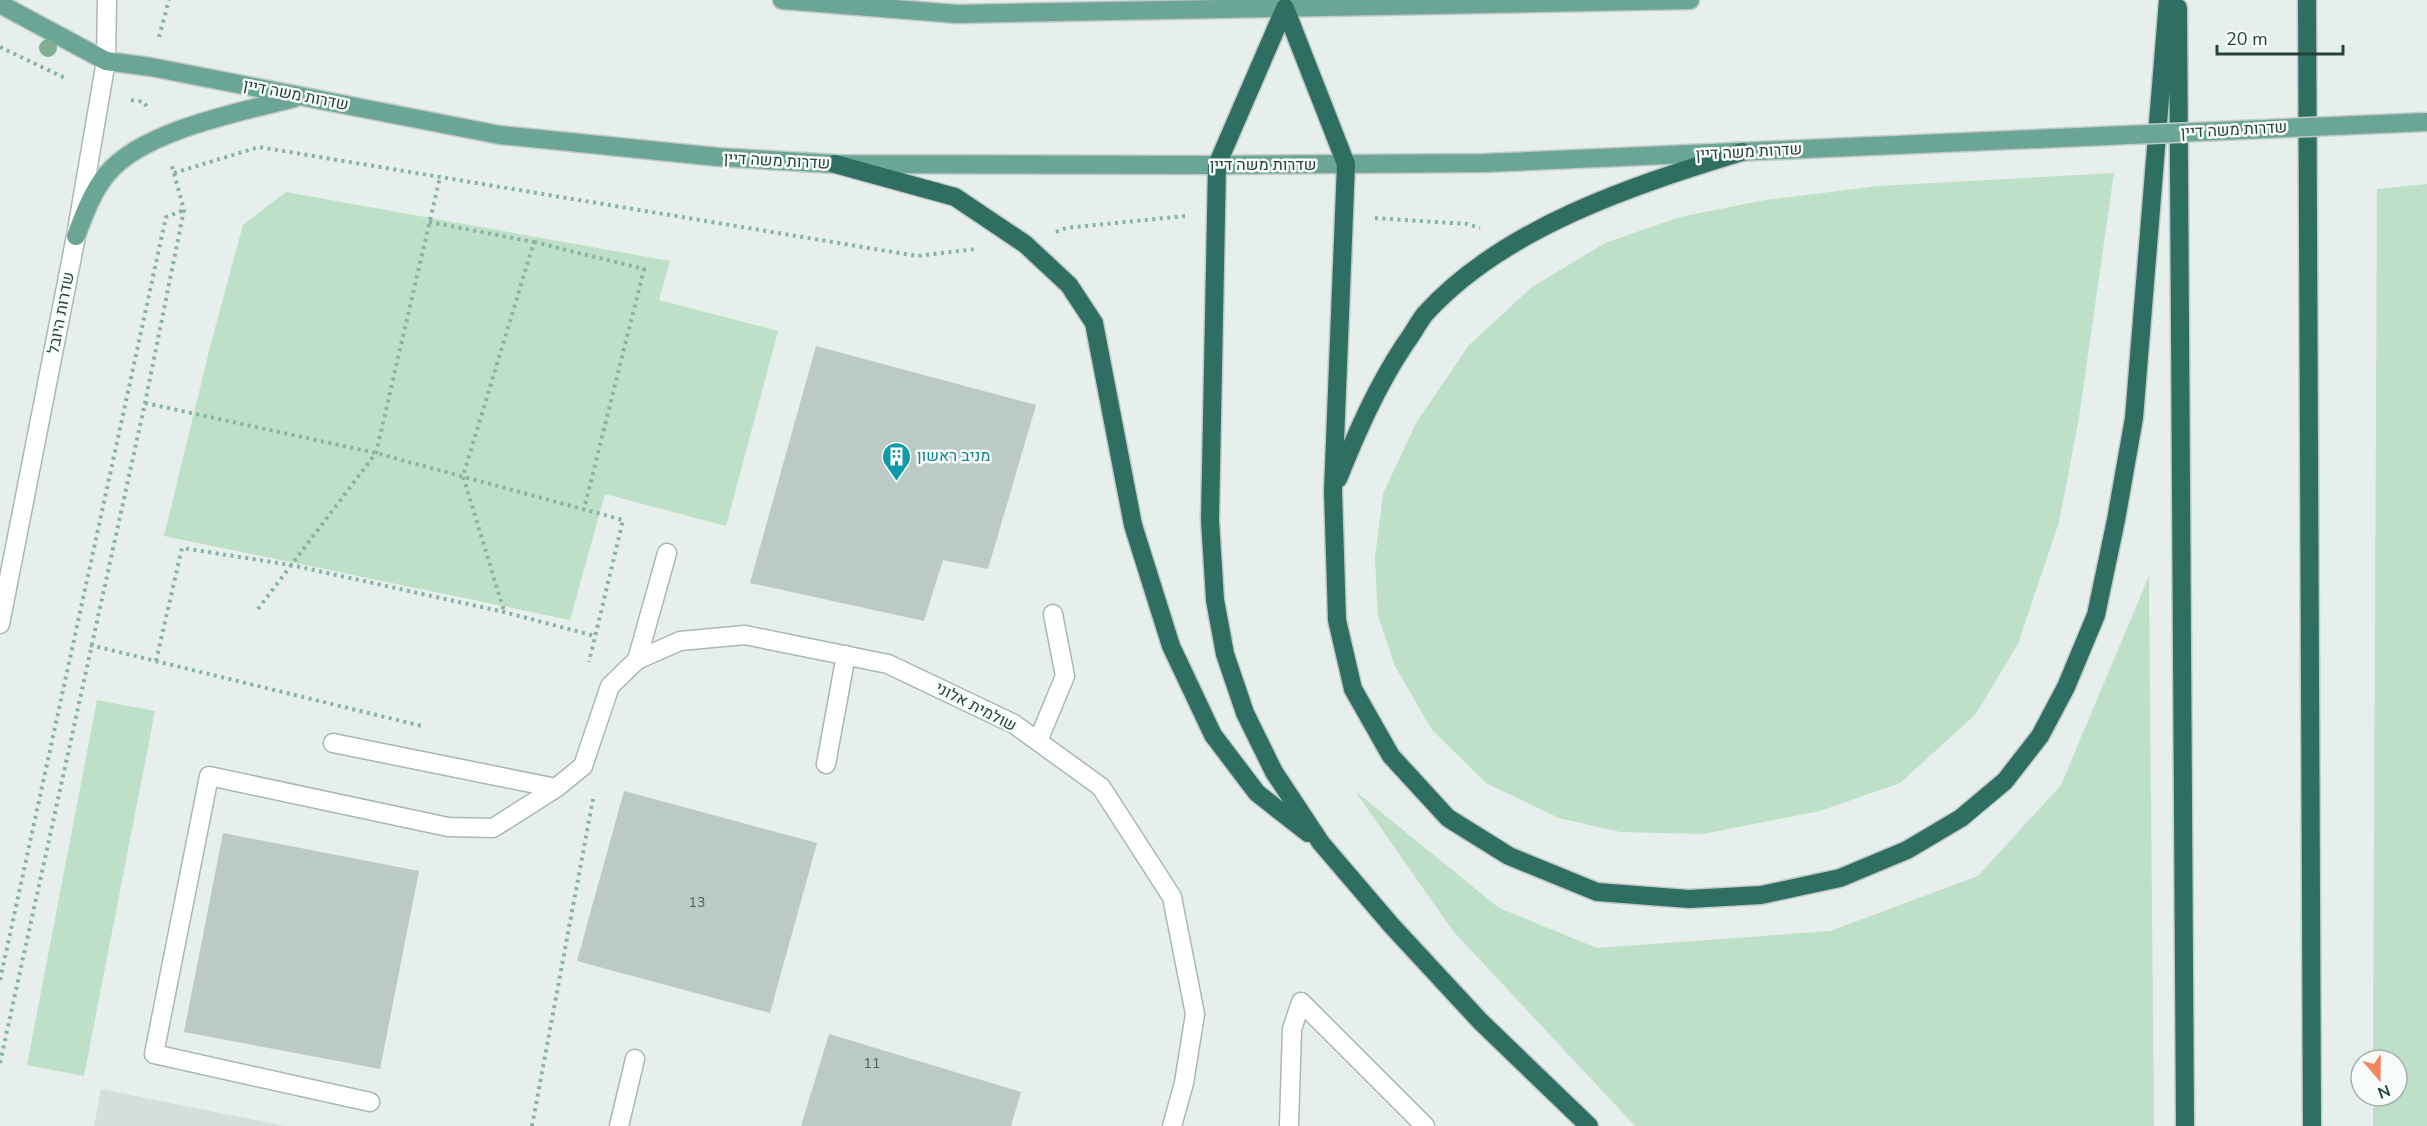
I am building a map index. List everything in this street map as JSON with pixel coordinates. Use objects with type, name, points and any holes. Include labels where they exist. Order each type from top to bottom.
[{"type":"highway","points":[[1285,8],[1346,164],[1333,491],[1337,620],[1353,689],[1391,756],[1448,818],[1509,856],[1597,892],[1689,899],[1761,895],[1840,878],[1907,850],[1961,818],[2005,781],[2040,736],[2066,687],[2097,615],[2134,418],[2168,0]]},
{"type":"highway","points":[[2178,0],[2185,1126]]},
{"type":"highway","points":[[2307,0],[2312,1126]]},
{"type":"highway","points":[[1285,8],[1216,165],[1210,520],[1215,600],[1225,654],[1245,713],[1274,772],[1321,843],[1392,926],[1473,1014],[1589,1126]]},
{"type":"highway","points":[[1333,491],[1357,432],[1390,367],[1425,315],[1469,275],[1521,240],[1578,210],[1656,178],[1742,152]]},
{"type":"highway","points":[[835,164],[955,196],[1025,244],[1069,285],[1094,322],[1133,525],[1150,586],[1171,646],[1213,735],[1257,793],[1321,843]]},
{"type":"main road","points":[[782,0],[957,14],[1690,0]]},
{"type":"main road","points":[[0,4],[106,61]]},
{"type":"main road","name":"שדרות משה דיין","points":[[106,61],[151,67],[500,135],[718,157],[835,164],[1485,163],[2427,122]]},
{"type":"main road","points":[[76,236],[89,204],[107,173],[133,152],[164,136],[219,117],[300,96]]},
{"type":"street","name":"שדרות היובל","points":[[0,624],[76,236],[106,61],[106,0]]},
{"type":"street","points":[[637,660],[667,553]]},
{"type":"street","points":[[1038,741],[1065,676],[1053,614]]},
{"type":"street","name":"שולמית אלוני","points":[[583,766],[610,686],[637,660],[680,641],[745,635],[888,664],[1014,723],[1101,787],[1172,897],[1195,1014],[1184,1083],[1172,1126]]},
{"type":"street","points":[[826,764],[846,655]]},
{"type":"street","points":[[333,743],[556,788]]},
{"type":"street","points":[[370,1102],[154,1054],[209,776],[448,827],[493,828],[556,788],[583,766]]},
{"type":"street","points":[[1289,1126],[1292,1029],[1301,1002],[1425,1126]]},
{"type":"street","points":[[619,1126],[635,1059]]},
{"type":"path","points":[[0,47],[100,94],[144,102],[164,136],[184,210],[145,403],[0,1062]]},
{"type":"path","points":[[174,173],[259,147],[916,256],[1025,244],[1066,228],[1216,212]]},
{"type":"path","points":[[258,609],[376,453],[440,177]]},
{"type":"path","points":[[0,980],[166,217],[184,210]]},
{"type":"path","points":[[1344,215],[1467,224],[1521,240]]},
{"type":"path","points":[[429,222],[534,242],[644,269],[584,510]]},
{"type":"path","points":[[504,612],[463,476],[534,242]]},
{"type":"path","points":[[145,403],[376,453],[623,520],[587,670]]},
{"type":"path","points":[[156,661],[182,548],[291,565],[504,612],[595,636]]},
{"type":"path","points":[[90,645],[433,729]]},
{"type":"path","points":[[532,1126],[599,770],[583,766]]},
{"type":"shaded area","points":[[101,1089],[285,1126],[94,1126]]},
{"type":"green space","points":[[2114,173],[2079,418],[2059,522],[2018,644],[1975,715],[1900,783],[1820,811],[1703,834],[1620,832],[1559,818],[1486,783],[1432,730],[1395,666],[1378,616],[1375,558],[1383,494],[1416,423],[1469,345],[1532,287],[1605,243],[1680,217],[1765,200],[1878,186]]},
{"type":"green space","points":[[2427,184],[2427,1126],[2373,1126],[2373,1108],[2409,1108],[2409,1048],[2373,1048],[2377,189]]},
{"type":"green space","points":[[286,192],[670,261],[659,300],[778,331],[726,526],[605,494],[570,620],[164,536],[211,343],[243,225]]},
{"type":"green space","points":[[2149,576],[2154,1126],[1635,1126],[1453,931],[1355,791],[1499,908],[1597,948],[1830,931],[1978,876],[2061,785]]},
{"type":"green space","points":[[97,700],[155,711],[84,1076],[27,1065]]},
{"type":"building","name":"מניב ראשון","points":[[816,346],[1036,405],[988,569],[943,560],[924,621],[750,583]]},
{"type":"building","points":[[624,791],[817,843],[770,1013],[577,961]]},
{"type":"building","points":[[223,833],[419,871],[380,1069],[184,1032]]},
{"type":"building","points":[[829,1034],[1021,1092],[1011,1126],[801,1126]]},
{"type":"place","name":"מניב ראשון","points":[[896,482]]}]
